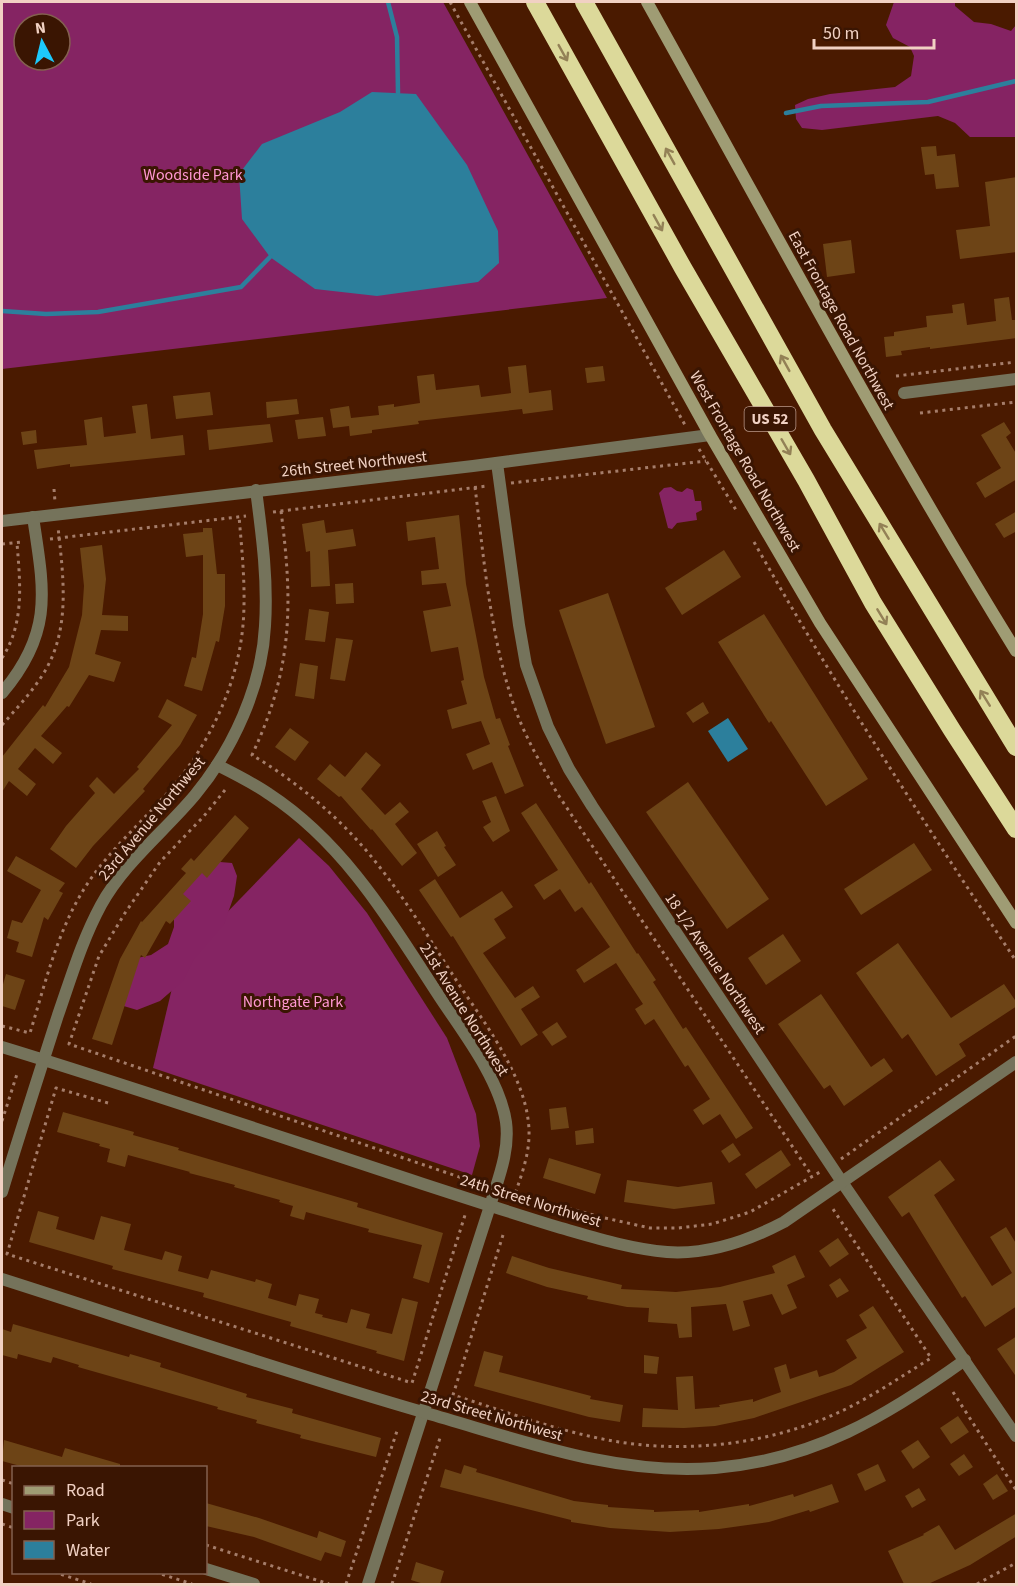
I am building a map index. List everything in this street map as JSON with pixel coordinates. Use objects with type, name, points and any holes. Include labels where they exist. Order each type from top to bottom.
[{"type":"highway","name":"US 52","points":[[535,2],[682,268],[806,480],[873,603],[946,721],[1017,829]]},
{"type":"highway","name":"US 52","points":[[584,2],[823,430],[1017,747]]},
{"type":"street","name":"West Frontage Road Northwest","points":[[470,2],[710,435],[848,668],[1017,923]]},
{"type":"street","name":"East Frontage Road Northwest","points":[[646,2],[867,398],[978,590],[1017,651]]},
{"type":"street","points":[[904,393],[1017,380]]},
{"type":"street","name":"26th Street Northwest","points":[[2,521],[497,463],[710,435]]},
{"type":"street","name":"18 1/2 Avenue Northwest","points":[[497,463],[522,645],[533,688],[564,760],[592,806],[831,1166],[1017,1436]]},
{"type":"street","name":"23rd Avenue Northwest","points":[[2,1192],[83,941],[102,903],[130,866],[195,795],[217,765],[250,698],[256,680],[264,637],[265,561],[256,490]]},
{"type":"street","points":[[2,693],[27,660],[36,639],[41,615],[42,572],[33,517]]},
{"type":"street","name":"21st Avenue Northwest","points":[[217,765],[270,794],[307,823],[341,856],[377,900],[463,1031],[493,1085],[506,1121],[505,1154],[490,1206],[368,1584]]},
{"type":"street","name":"24th Street Northwest","points":[[2,1047],[490,1206],[587,1235],[642,1249],[669,1252],[724,1247],[759,1235],[784,1222],[1017,1062]]},
{"type":"street","name":"23rd Street Northwest","points":[[2,1279],[424,1412],[565,1453],[615,1464],[676,1470],[717,1468],[791,1454],[842,1436],[885,1413],[965,1359]]},
{"type":"street","points":[[207,1569],[254,1584]]},
{"type":"path","points":[[450,2],[693,438],[741,518]]},
{"type":"path","points":[[896,376],[1017,362]]},
{"type":"path","points":[[920,413],[1017,402]]},
{"type":"path","points":[[524,483],[706,461]]},
{"type":"path","points":[[281,511],[475,487]]},
{"type":"path","points":[[2,1026],[30,1033],[62,933],[82,892],[113,851],[178,780],[198,753],[217,718],[233,674],[243,626],[239,516],[59,538]]},
{"type":"path","points":[[752,537],[792,610],[903,790],[1017,961]]},
{"type":"path","points":[[2,544],[17,543],[20,592],[14,632],[2,657]]},
{"type":"path","points":[[108,1104],[56,1088],[7,1254],[412,1383],[474,1182],[69,1044],[99,956],[125,913],[160,862],[204,816],[225,790]]},
{"type":"path","points":[[515,1194],[650,1228],[678,1228],[712,1224],[750,1212],[831,1166],[1017,1036]]},
{"type":"path","points":[[2,1121],[17,1074]]},
{"type":"path","points":[[503,1235],[453,1395],[612,1441],[647,1446],[715,1445],[785,1432],[833,1415],[931,1358],[833,1209]]},
{"type":"path","points":[[953,1392],[1017,1490]]},
{"type":"path","points":[[346,1584],[398,1428]]},
{"type":"path","points":[[392,1584],[440,1438]]},
{"type":"path","points":[[207,1545],[329,1584]]},
{"type":"path","points":[[977,1584],[1017,1563]]},
{"type":"path","points":[[60,1574],[91,1584]]},
{"type":"path","points":[[161,1574],[192,1584]]},
{"type":"green space","name":"Woodside Park","points":[[2,2],[443,2],[607,298],[2,369]]},
{"type":"green space","points":[[671,487],[682,492],[687,488],[693,490],[695,501],[701,501],[702,510],[696,513],[697,520],[677,523],[672,529],[668,528],[659,493],[664,488]]},
{"type":"green space","name":"Northgate Park","points":[[299,838],[329,866],[367,913],[447,1038],[476,1114],[480,1146],[472,1175],[153,1068],[178,963]]},
{"type":"shaded area","points":[[894,2],[955,2],[955,6],[974,22],[991,24],[1011,31],[1016,25],[1016,137],[970,137],[955,123],[938,116],[822,130],[802,128],[796,119],[795,105],[808,99],[830,94],[895,87],[911,76],[914,56],[910,47],[893,38],[886,25]]},
{"type":"shaded area","points":[[220,862],[232,863],[237,876],[234,896],[224,924],[194,959],[183,981],[160,1001],[137,1010],[117,1004],[128,960],[151,955],[168,944],[174,927],[174,907],[199,867]]},
{"type":"water","points":[[372,92],[416,94],[467,165],[498,231],[499,263],[478,282],[377,296],[315,289],[270,257],[242,219],[239,174],[262,144],[340,112]]},
{"type":"water","points":[[728,718],[748,749],[728,762],[708,731]]},
{"type":"building","points":[[936,146],[937,156],[955,154],[959,187],[936,189],[934,174],[925,175],[921,147]]},
{"type":"building","points":[[1017,177],[1017,252],[960,259],[956,230],[990,226],[985,182]]},
{"type":"building","points":[[851,240],[855,273],[827,277],[823,244]]},
{"type":"building","points":[[1009,297],[1012,320],[1017,320],[1017,338],[901,351],[902,355],[886,357],[884,337],[894,336],[894,332],[927,327],[926,316],[953,313],[952,305],[964,303],[967,325],[996,321],[994,299]]},
{"type":"building","points":[[526,365],[529,393],[551,390],[553,410],[523,414],[522,409],[418,421],[419,424],[372,430],[372,433],[350,436],[349,426],[333,428],[330,409],[349,406],[351,418],[379,415],[378,406],[394,404],[394,407],[420,403],[417,376],[434,374],[436,390],[479,385],[481,397],[511,393],[508,367]]},
{"type":"building","points":[[603,366],[605,381],[587,383],[585,368]]},
{"type":"building","points":[[210,392],[213,415],[176,419],[173,396]]},
{"type":"building","points":[[297,399],[299,414],[267,418],[266,402]]},
{"type":"building","points":[[147,404],[151,439],[183,435],[185,455],[70,467],[70,464],[37,469],[34,450],[87,445],[84,420],[102,417],[104,437],[136,433],[132,406]]},
{"type":"building","points":[[323,417],[326,436],[298,439],[295,420]]},
{"type":"building","points":[[1004,422],[1011,433],[1006,437],[1017,455],[1017,479],[985,498],[976,483],[1001,468],[981,435]]},
{"type":"building","points":[[270,424],[273,442],[209,450],[207,430]]},
{"type":"building","points":[[36,430],[37,443],[23,445],[21,432]]},
{"type":"building","points":[[1017,511],[1017,531],[1004,538],[995,524]]},
{"type":"building","points":[[459,515],[466,584],[484,677],[496,719],[500,718],[524,786],[505,794],[492,762],[473,770],[466,754],[490,744],[481,721],[452,729],[447,710],[467,704],[461,681],[464,680],[458,647],[431,652],[423,611],[451,606],[446,583],[422,585],[421,571],[439,569],[435,537],[408,541],[406,522]]},
{"type":"building","points":[[324,520],[326,533],[353,529],[356,546],[328,550],[330,586],[311,587],[310,551],[306,552],[302,524]]},
{"type":"building","points":[[203,528],[212,528],[217,574],[225,574],[225,606],[219,642],[216,641],[202,691],[184,686],[192,657],[196,658],[203,614],[203,555],[186,557],[183,534],[203,532]]},
{"type":"building","points":[[102,545],[106,579],[102,615],[128,616],[128,631],[101,630],[95,654],[121,662],[114,682],[89,675],[69,707],[67,706],[41,736],[62,753],[53,764],[35,748],[18,769],[36,784],[27,796],[9,781],[2,792],[2,757],[43,705],[45,707],[69,667],[82,615],[84,586],[80,548]]},
{"type":"building","points":[[724,550],[741,577],[682,615],[665,588]]},
{"type":"building","points":[[353,583],[354,603],[336,604],[335,584]]},
{"type":"building","points":[[608,593],[655,727],[606,744],[559,610]]},
{"type":"building","points":[[309,609],[329,612],[325,642],[305,640]]},
{"type":"building","points":[[764,614],[868,779],[826,806],[771,721],[769,723],[718,642]]},
{"type":"building","points":[[336,638],[353,640],[345,681],[330,679]]},
{"type":"building","points":[[300,663],[318,666],[314,699],[295,696]]},
{"type":"building","points":[[167,699],[197,715],[180,745],[143,789],[145,791],[93,846],[76,868],[50,849],[66,826],[95,793],[89,786],[97,777],[114,794],[139,769],[137,767],[172,725],[158,717]]},
{"type":"building","points":[[703,702],[709,713],[693,723],[686,713]]},
{"type":"building","points":[[290,728],[309,742],[295,761],[275,747]]},
{"type":"building","points":[[366,752],[381,765],[361,789],[385,815],[400,802],[409,812],[395,824],[417,853],[402,866],[341,796],[339,797],[317,779],[330,764],[345,777]]},
{"type":"building","points":[[688,782],[769,899],[727,929],[646,812]]},
{"type":"building","points":[[496,796],[510,831],[493,842],[483,827],[491,822],[482,801]]},
{"type":"building","points":[[536,803],[656,980],[653,982],[683,1029],[686,1027],[753,1128],[736,1139],[720,1114],[703,1125],[693,1110],[710,1099],[688,1065],[685,1067],[654,1019],[645,1025],[635,1009],[643,1004],[616,963],[584,983],[576,970],[610,947],[582,907],[575,912],[560,889],[544,900],[534,885],[558,870],[521,813]]},
{"type":"building","points":[[235,815],[249,828],[207,878],[202,873],[183,894],[191,901],[170,924],[166,921],[145,958],[141,955],[112,1045],[92,1039],[120,959],[141,921],[186,873],[181,869],[191,858],[194,861]]},
{"type":"building","points":[[437,831],[456,865],[438,877],[417,844]]},
{"type":"building","points":[[914,843],[932,870],[861,915],[844,889]]},
{"type":"building","points":[[16,856],[65,883],[59,891],[63,893],[48,920],[44,917],[32,957],[16,952],[19,942],[7,938],[12,920],[22,923],[41,890],[7,871]]},
{"type":"building","points":[[435,879],[460,918],[502,891],[513,907],[494,919],[506,938],[483,953],[515,998],[533,986],[540,997],[521,1009],[538,1035],[521,1046],[453,936],[451,937],[419,890]]},
{"type":"building","points":[[783,934],[801,961],[766,985],[748,958]]},
{"type":"building","points":[[898,943],[951,1018],[1004,984],[1017,1003],[1017,1006],[959,1044],[966,1056],[936,1076],[908,1034],[902,1039],[856,973]]},
{"type":"building","points":[[6,974],[25,980],[15,1010],[2,1006],[2,988]]},
{"type":"building","points":[[821,994],[871,1067],[884,1058],[893,1071],[844,1106],[830,1085],[824,1089],[778,1024]]},
{"type":"building","points":[[557,1022],[567,1037],[552,1046],[542,1032]]},
{"type":"building","points":[[566,1107],[569,1128],[551,1130],[549,1109]]},
{"type":"building","points":[[63,1112],[134,1132],[133,1135],[179,1148],[178,1150],[358,1203],[357,1207],[443,1233],[429,1283],[413,1278],[422,1245],[368,1232],[369,1229],[306,1212],[304,1220],[290,1216],[293,1206],[279,1202],[280,1200],[128,1155],[125,1167],[107,1162],[110,1149],[57,1132]]},
{"type":"building","points":[[593,1128],[594,1143],[576,1145],[575,1131]]},
{"type":"building","points":[[733,1143],[741,1155],[729,1163],[721,1151]]},
{"type":"building","points":[[781,1150],[791,1165],[756,1189],[745,1174]]},
{"type":"building","points":[[549,1158],[601,1174],[595,1194],[543,1178]]},
{"type":"building","points":[[940,1160],[955,1180],[934,1195],[992,1286],[1012,1273],[990,1237],[1006,1227],[1017,1245],[1017,1306],[985,1327],[965,1296],[962,1298],[909,1212],[902,1217],[888,1197]]},
{"type":"building","points":[[627,1180],[678,1187],[712,1182],[715,1204],[674,1209],[624,1202]]},
{"type":"building","points":[[38,1211],[59,1217],[56,1229],[94,1240],[101,1216],[131,1224],[124,1250],[162,1260],[165,1251],[182,1256],[178,1271],[208,1279],[211,1270],[255,1282],[256,1279],[272,1284],[268,1298],[296,1306],[299,1294],[319,1299],[315,1313],[323,1315],[322,1317],[347,1323],[351,1309],[370,1314],[366,1328],[392,1334],[402,1298],[418,1302],[404,1361],[290,1326],[291,1322],[203,1297],[204,1293],[112,1269],[113,1266],[29,1242]]},
{"type":"building","points":[[838,1238],[849,1254],[830,1267],[819,1251]]},
{"type":"building","points":[[795,1255],[805,1277],[787,1285],[797,1308],[782,1315],[772,1294],[743,1301],[750,1326],[733,1331],[726,1304],[691,1307],[692,1337],[679,1338],[677,1324],[648,1322],[649,1308],[627,1307],[587,1299],[588,1296],[547,1287],[506,1273],[512,1256],[549,1268],[622,1285],[621,1289],[676,1292],[720,1287],[775,1273],[772,1266]]},
{"type":"building","points":[[840,1278],[849,1291],[837,1298],[829,1285]]},
{"type":"building","points":[[873,1306],[904,1352],[851,1385],[754,1418],[715,1426],[642,1427],[643,1408],[678,1410],[676,1377],[693,1376],[695,1409],[720,1407],[719,1405],[753,1399],[753,1402],[781,1392],[774,1368],[786,1364],[790,1379],[817,1370],[819,1377],[834,1372],[857,1358],[846,1340],[867,1328],[859,1315]]},
{"type":"building","points":[[13,1324],[129,1357],[130,1354],[161,1363],[160,1367],[247,1394],[246,1397],[293,1409],[292,1413],[381,1438],[376,1457],[300,1438],[301,1435],[256,1423],[257,1420],[217,1409],[218,1407],[78,1367],[79,1365],[53,1357],[51,1363],[18,1354],[17,1359],[2,1355],[2,1329],[11,1332]]},
{"type":"building","points":[[1017,1336],[1017,1378],[997,1349]]},
{"type":"building","points":[[484,1351],[503,1356],[499,1372],[591,1396],[590,1399],[623,1405],[620,1422],[589,1417],[474,1386]]},
{"type":"building","points":[[644,1355],[659,1357],[657,1374],[644,1373]]},
{"type":"building","points":[[958,1416],[969,1432],[951,1444],[940,1428]]},
{"type":"building","points":[[4,1440],[62,1457],[65,1448],[120,1464],[120,1466],[20,1466],[2,1461]]},
{"type":"building","points":[[918,1440],[930,1457],[913,1469],[901,1451]]},
{"type":"building","points":[[964,1454],[973,1467],[959,1476],[950,1464]]},
{"type":"building","points":[[878,1464],[886,1481],[865,1491],[857,1474]]},
{"type":"building","points":[[464,1465],[477,1469],[476,1472],[574,1501],[608,1505],[608,1507],[654,1510],[654,1512],[699,1510],[699,1512],[749,1504],[749,1506],[793,1494],[794,1497],[832,1484],[839,1502],[769,1522],[719,1529],[670,1532],[610,1528],[571,1522],[571,1520],[440,1487],[445,1469],[461,1474]]},
{"type":"building","points":[[997,1474],[1008,1491],[993,1500],[983,1484]]},
{"type":"building","points":[[919,1488],[926,1500],[912,1508],[905,1496]]},
{"type":"building","points":[[207,1503],[317,1538],[319,1531],[346,1541],[341,1557],[325,1552],[321,1561],[254,1537],[207,1526]]},
{"type":"building","points":[[1017,1513],[1017,1536],[970,1565],[928,1584],[904,1584],[888,1551],[924,1535],[939,1525],[955,1550]]},
{"type":"building","points":[[416,1562],[444,1571],[440,1584],[424,1584],[411,1580]]},
{"type":"waterway","points":[[388,2],[397,37],[398,93]]},
{"type":"waterway","points":[[786,113],[821,106],[928,102],[1016,81]]},
{"type":"waterway","points":[[2,311],[46,314],[98,312],[241,287],[270,257]]}]
